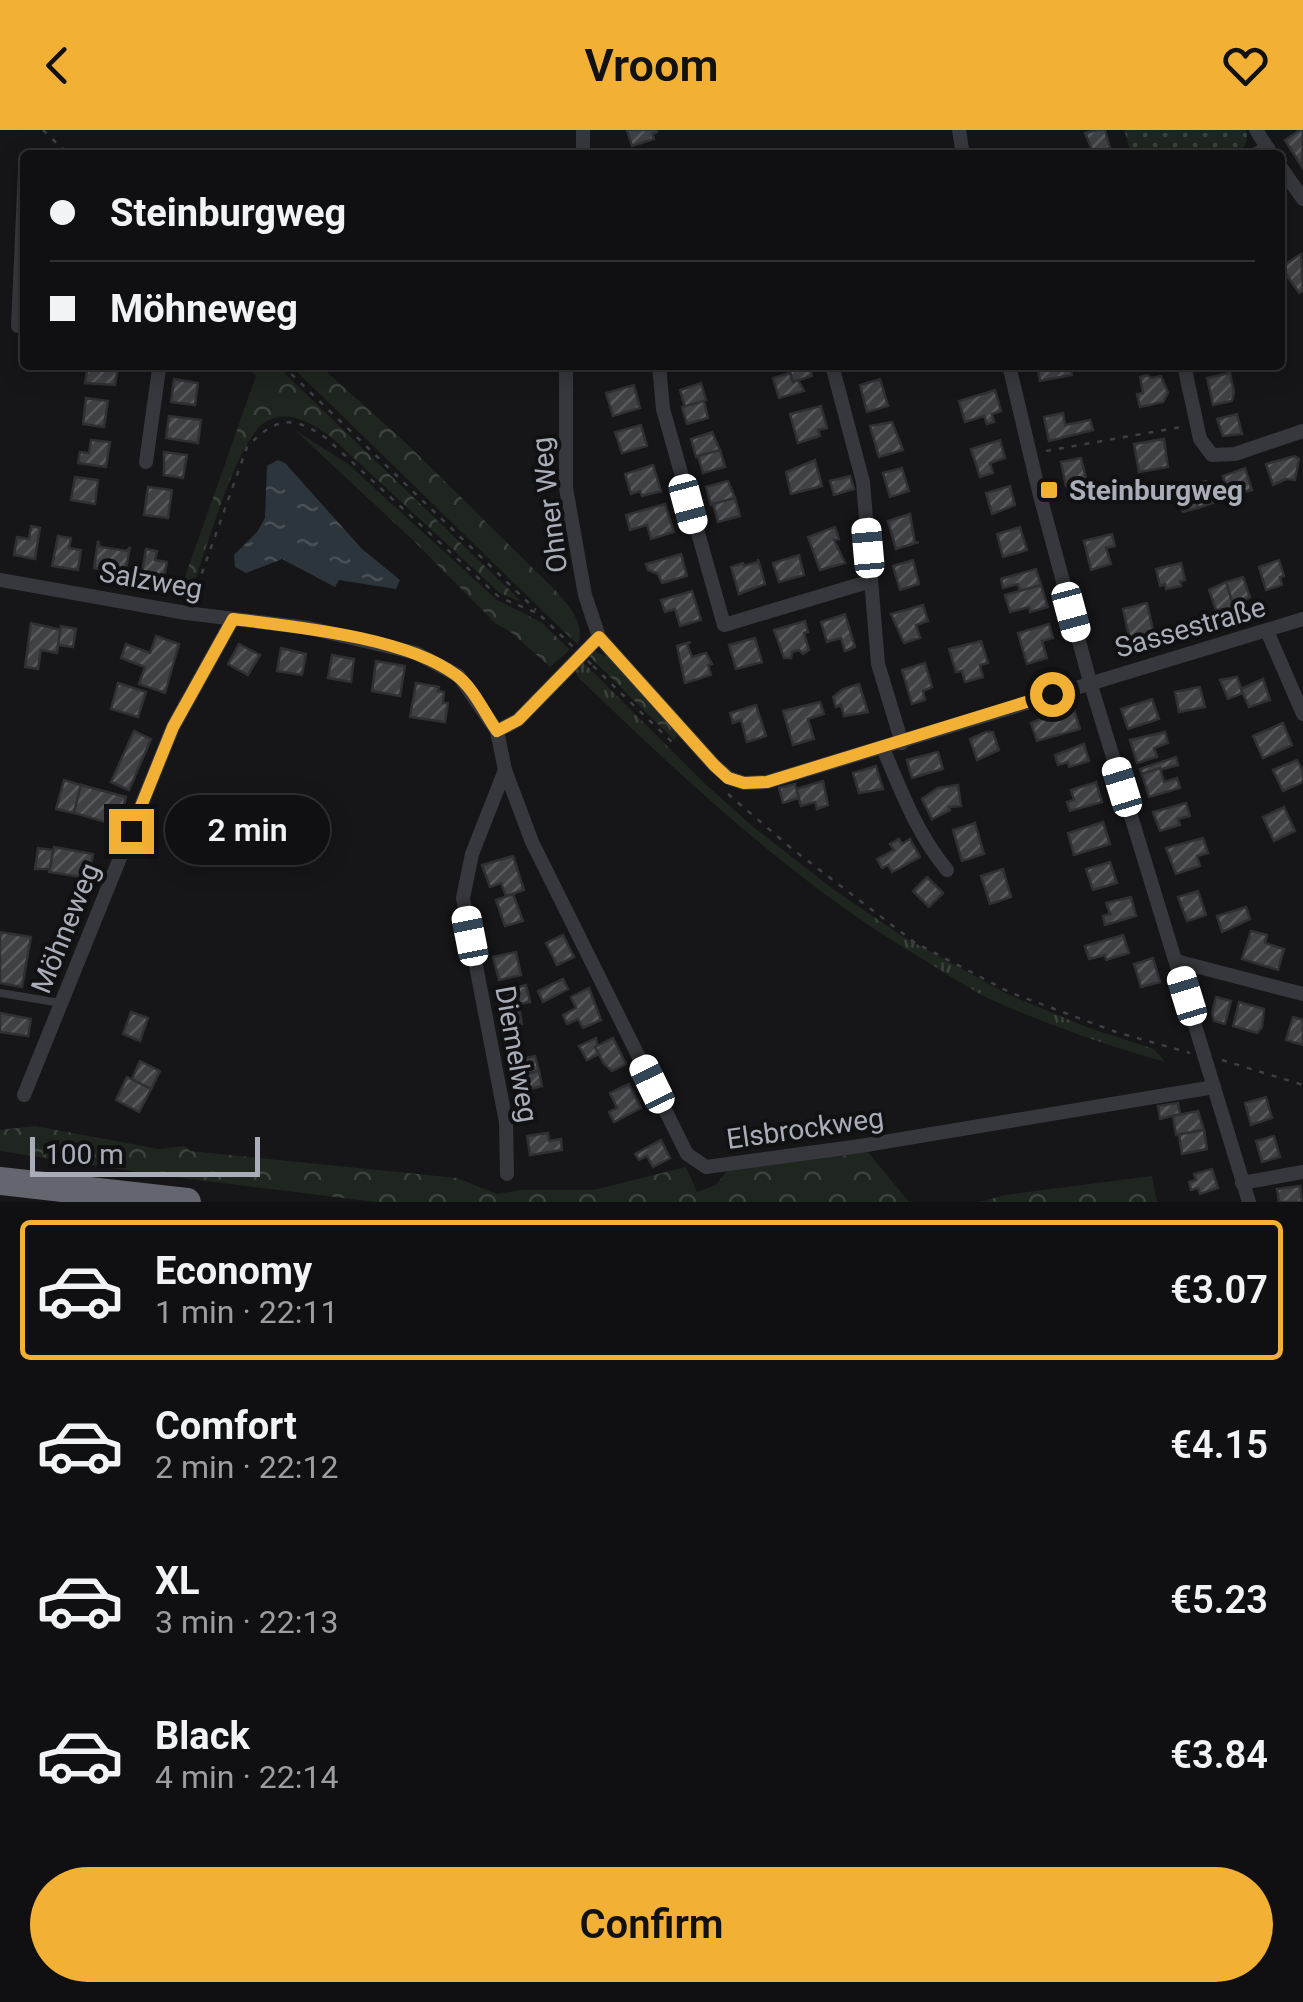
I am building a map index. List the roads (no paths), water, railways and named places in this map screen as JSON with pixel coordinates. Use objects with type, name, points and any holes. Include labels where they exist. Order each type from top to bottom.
[{"type":"highway","points":[[0,1181],[187,1202]]},
{"type":"street","points":[[1285,173],[1303,199]]},
{"type":"street","points":[[146,462],[159,370]]},
{"type":"street","name":"Ohner Weg","points":[[566,370],[566,488],[586,596],[599,637]]},
{"type":"street","points":[[659,370],[662,410],[724,625],[871,581]]},
{"type":"street","points":[[833,370],[863,482],[878,664],[902,743]]},
{"type":"street","points":[[1010,370],[1090,682],[1248,1202]]},
{"type":"street","points":[[1185,370],[1200,439],[1212,455],[1235,454],[1303,431]]},
{"type":"street","name":"Salzweg","points":[[0,580],[186,612],[309,628],[416,653],[459,676],[497,731]]},
{"type":"street","name":"Möhneweg","points":[[24,1095],[173,727],[233,619]]},
{"type":"street","name":"Sassestraße","points":[[1090,682],[1303,620]]},
{"type":"street","points":[[1267,632],[1303,714]]},
{"type":"street","points":[[497,731],[518,720],[599,637],[728,778],[756,784],[902,743],[1090,682]]},
{"type":"street","name":"Elsbrockweg","points":[[497,731],[505,770],[532,842],[687,1154],[706,1167],[860,1146],[1214,1087]]},
{"type":"street","points":[[883,748],[917,825],[947,870]]},
{"type":"street","name":"Diemelweg","points":[[505,770],[472,854],[463,898],[506,1122],[507,1174]]},
{"type":"street","points":[[1176,961],[1303,994]]},
{"type":"street","points":[[1242,1183],[1303,1172]]},
{"type":"lane","points":[[0,992],[62,1003]]},
{"type":"water","points":[[278,460],[285,463],[362,549],[400,580],[396,589],[339,580],[335,587],[282,559],[246,573],[235,567],[234,555],[265,518],[267,466]]},
{"type":"place","name":"Steinburgweg","points":[[1049,490]]}]
